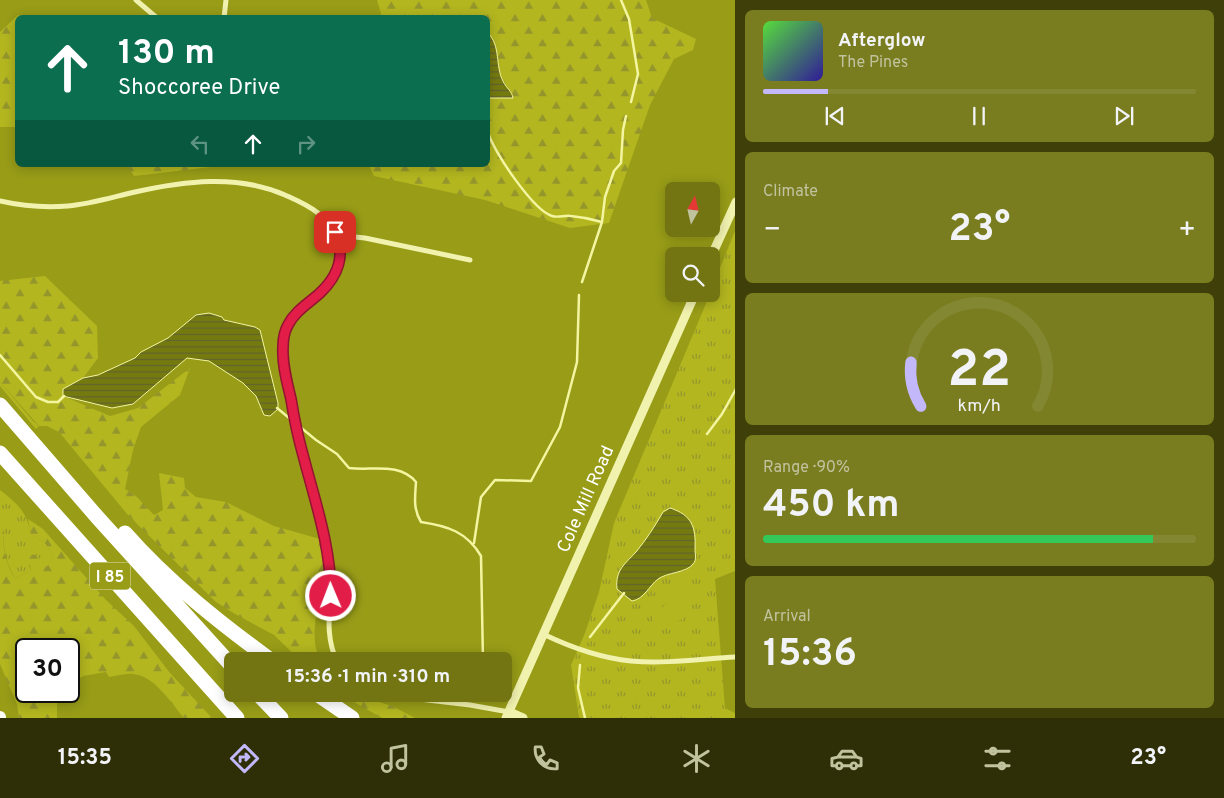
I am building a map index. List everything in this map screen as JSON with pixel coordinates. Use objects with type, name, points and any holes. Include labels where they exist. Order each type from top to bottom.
[{"type":"highway","name":"I 85","points":[[0,405],[98,518],[224,657]]},
{"type":"highway","name":"I 85","points":[[0,453],[237,718]]},
{"type":"highway","points":[[98,518],[122,529],[168,577],[214,617],[260,652]]},
{"type":"highway","points":[[220,699],[233,718]]},
{"type":"highway","points":[[266,702],[281,718]]},
{"type":"highway","points":[[329,702],[352,718]]},
{"type":"street","points":[[136,0],[154,15]]},
{"type":"street","points":[[224,15],[226,0]]},
{"type":"street","points":[[0,201],[25,206],[68,206],[182,184],[241,182],[270,189],[304,203],[328,223],[335,232],[340,241],[340,260],[330,280],[321,292],[295,315],[288,324],[283,348],[293,411],[328,556],[331,585],[330,634],[333,652]]},
{"type":"street","points":[[715,247],[735,202]]},
{"type":"street","points":[[340,241],[355,237],[365,238],[470,260]]},
{"type":"street","name":"Cole Mill Road","points":[[507,715],[691,302]]},
{"type":"street","points":[[543,634],[590,653],[629,661],[670,661],[735,657]]},
{"type":"street","points":[[445,702],[470,705],[523,718]]},
{"type":"green space","points":[[377,0],[646,0],[652,18],[696,39],[693,50],[674,59],[650,105],[609,223],[570,228],[485,200],[374,176],[370,167],[490,167],[490,15],[381,15]]},
{"type":"green space","points":[[15,18],[15,127],[0,127],[0,32]]},
{"type":"green space","points":[[128,167],[211,167],[134,176]]},
{"type":"green space","points":[[735,231],[735,571],[715,579],[725,708],[735,713],[735,718],[581,718],[579,717],[571,665],[585,633],[599,592],[614,523],[707,302],[720,302],[720,268]]},
{"type":"green space","points":[[45,276],[97,326],[98,358],[83,378],[63,389],[63,396],[110,416],[138,408],[190,368],[180,395],[141,427],[133,450],[125,489],[136,496],[154,515],[163,510],[159,473],[184,478],[185,488],[196,497],[226,502],[274,526],[320,539],[323,571],[316,619],[315,645],[317,652],[292,652],[274,635],[216,602],[128,515],[59,432],[47,426],[39,426],[0,382],[0,281]]},
{"type":"green space","points":[[735,308],[735,330],[722,317],[726,311]]},
{"type":"green space","points":[[0,382],[39,426],[36,429],[0,386]]},
{"type":"green space","points":[[0,490],[24,514],[31,534],[45,543],[53,554],[47,568],[36,556],[29,565],[31,571],[15,578],[8,565],[3,537],[3,522],[0,522]]},
{"type":"green space","points":[[28,519],[43,529],[106,600],[134,626],[170,673],[212,718],[184,718],[155,685],[141,676],[124,674],[109,677],[106,672],[80,678],[80,638],[15,638],[15,699],[0,664],[0,522],[3,522],[6,558],[15,578],[31,571],[28,554],[36,555],[47,567],[53,554],[45,543],[31,534]]},
{"type":"green space","points":[[682,580],[689,585],[689,607],[683,619],[658,628],[653,622],[654,613],[668,603],[673,586]]},
{"type":"green space","points":[[354,702],[379,702],[392,706],[415,718],[382,718]]},
{"type":"green space","points":[[57,703],[57,718],[19,718],[17,704]]},
{"type":"shaded area","points":[[490,36],[495,44],[501,75],[513,98],[490,98]]},
{"type":"shaded area","points":[[209,313],[222,317],[224,320],[255,327],[260,330],[278,403],[278,409],[270,416],[264,415],[256,396],[243,383],[209,361],[187,358],[133,404],[112,408],[63,396],[63,389],[83,378],[98,375],[135,358],[141,352],[168,338],[196,315]]},
{"type":"shaded area","points":[[670,508],[683,514],[691,523],[695,534],[695,561],[686,569],[658,579],[643,595],[632,601],[617,589],[619,572],[654,528],[663,512]]},
{"type":"waterway","points":[[621,0],[629,19],[638,74],[631,102]]},
{"type":"waterway","points":[[582,282],[602,222],[605,197],[614,171],[621,163],[623,130],[626,116]]},
{"type":"waterway","points":[[490,138],[515,179],[544,211],[554,217],[575,216],[602,222]]},
{"type":"waterway","points":[[474,543],[481,497],[495,480],[531,481],[560,427],[577,362],[579,295]]},
{"type":"waterway","points":[[0,355],[36,397],[48,402],[58,402],[64,396]]},
{"type":"waterway","points":[[707,434],[722,414],[735,391]]},
{"type":"waterway","points":[[277,408],[316,440],[337,454],[349,468],[393,470],[409,476],[416,482],[416,508],[421,522],[448,528],[463,536],[476,548],[481,556],[483,652]]},
{"type":"waterway","points":[[590,637],[624,593]]},
{"type":"waterway","points":[[580,665],[578,688],[585,718]]},
{"type":"route","points":[[331,596],[328,556],[293,411],[284,362],[283,340],[288,324],[295,315],[321,292],[337,268],[340,260],[341,246],[335,232]]}]
